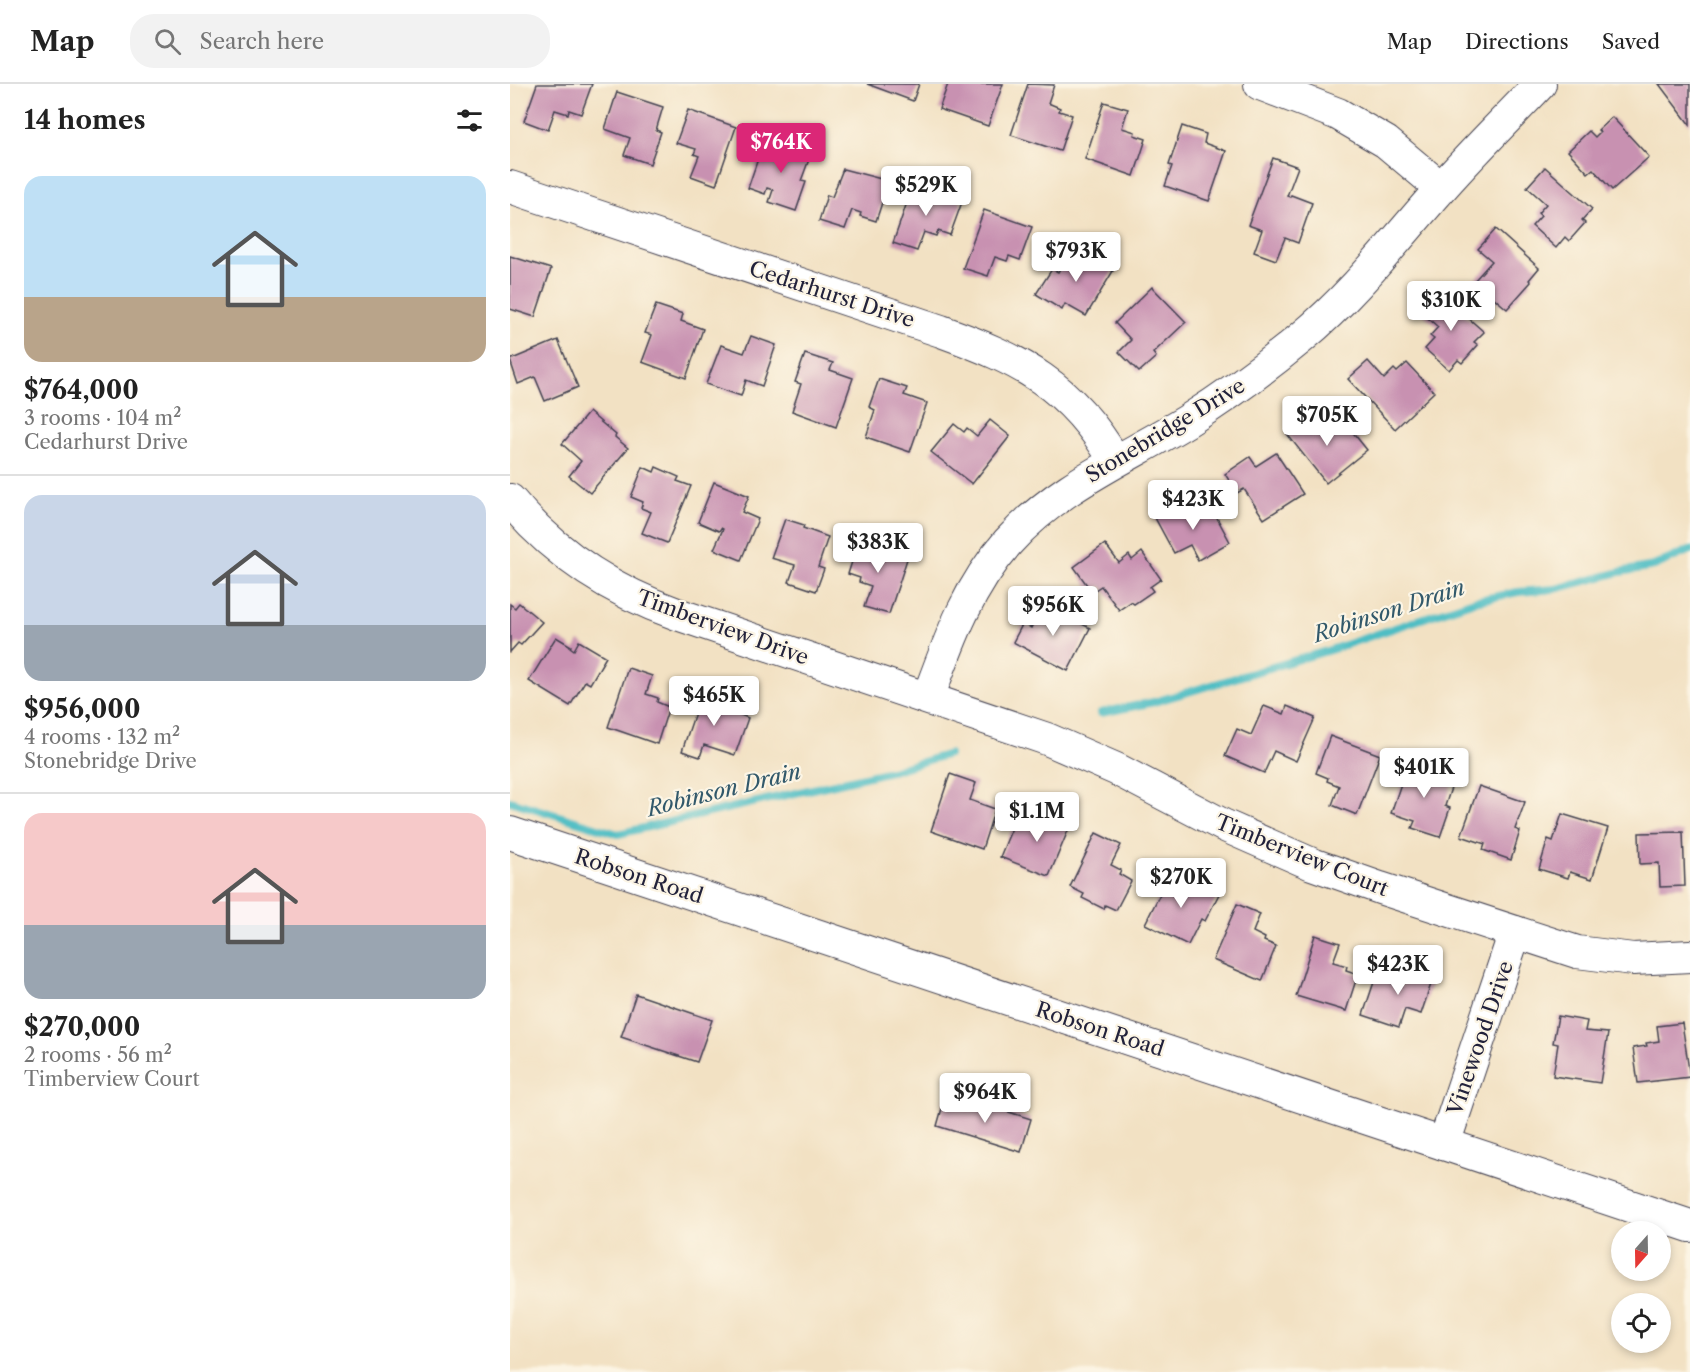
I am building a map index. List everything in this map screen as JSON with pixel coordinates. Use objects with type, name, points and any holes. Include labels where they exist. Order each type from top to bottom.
[{"type":"street","points":[[1260,84],[1338,114],[1386,142],[1441,188]]},
{"type":"street","name":"Stonebridge Drive","points":[[928,698],[953,629],[983,576],[1008,543],[1055,498],[1085,478],[1196,415],[1250,378],[1302,337],[1367,275],[1441,188],[1540,84]]},
{"type":"street","name":"Cedarhurst Drive","points":[[510,188],[941,331],[1002,354],[1043,378],[1062,393],[1099,434],[1115,461]]},
{"type":"street","name":"Timberview Drive","points":[[510,500],[542,536],[574,560],[633,596],[677,614],[928,698]]},
{"type":"street","name":"Timberview Court","points":[[928,698],[1056,743],[1116,769],[1223,825],[1312,864],[1577,952],[1633,960],[1690,956]]},
{"type":"street","name":"Robson Road","points":[[510,833],[1690,1226]]},
{"type":"street","name":"Vinewood Drive","points":[[1444,1144],[1515,932]]},
{"type":"building","points":[[537,84],[592,84],[581,114],[569,110],[568,114],[555,110],[548,130],[524,121]]},
{"type":"building","points":[[867,84],[919,84],[913,101]]},
{"type":"building","points":[[948,84],[1003,84],[988,126],[939,109]]},
{"type":"building","points":[[1028,84],[1054,85],[1048,103],[1060,108],[1059,111],[1072,115],[1060,151],[1011,135]]},
{"type":"building","points":[[1659,84],[1690,84],[1690,125]]},
{"type":"building","points":[[617,92],[663,107],[656,130],[661,132],[650,164],[624,155],[630,138],[605,129]]},
{"type":"building","points":[[1104,102],[1128,109],[1122,128],[1146,139],[1134,176],[1085,159]]},
{"type":"building","points":[[688,110],[736,127],[716,185],[691,176],[699,156],[694,154],[696,149],[676,143]]},
{"type":"building","points":[[1612,117],[1649,157],[1612,190],[1593,169],[1588,173],[1568,151],[1589,131],[1595,137],[1600,132],[1598,130]]},
{"type":"building","points":[[1182,126],[1206,134],[1204,143],[1226,151],[1209,201],[1165,186],[1172,166],[1169,165]]},
{"type":"building","points":[[765,138],[811,154],[801,181],[806,182],[796,211],[769,202],[773,190],[767,188],[765,194],[748,188]]},
{"type":"building","points":[[1273,158],[1298,167],[1287,196],[1291,195],[1312,203],[1298,243],[1285,238],[1276,260],[1254,252],[1262,230],[1248,225]]},
{"type":"building","points":[[1545,167],[1592,209],[1582,220],[1585,223],[1569,241],[1565,237],[1556,248],[1532,226],[1541,216],[1538,213],[1546,204],[1527,187]]},
{"type":"building","points":[[843,169],[889,181],[876,221],[860,216],[861,213],[852,210],[845,229],[819,221],[827,195],[832,197]]},
{"type":"building","points":[[913,185],[962,202],[950,235],[938,231],[936,236],[924,232],[917,251],[893,243]]},
{"type":"building","points":[[984,210],[1032,227],[1020,260],[1009,256],[1007,261],[995,257],[988,276],[963,268]]},
{"type":"building","points":[[1496,229],[1539,268],[1529,280],[1531,282],[1507,309],[1474,281],[1492,261],[1478,249]]},
{"type":"building","points":[[1073,247],[1113,271],[1086,316],[1065,304],[1062,310],[1036,294],[1052,269],[1058,272]]},
{"type":"building","points":[[510,256],[551,269],[535,317],[510,309]]},
{"type":"building","points":[[1152,287],[1186,322],[1153,353],[1156,357],[1139,372],[1119,352],[1131,340],[1115,323]]},
{"type":"building","points":[[1439,292],[1484,332],[1474,342],[1478,345],[1462,363],[1458,360],[1449,370],[1425,349],[1434,339],[1430,336],[1438,327],[1421,312]]},
{"type":"building","points":[[656,305],[683,314],[681,321],[703,329],[686,378],[642,362],[652,335],[645,333]]},
{"type":"building","points":[[751,336],[776,345],[762,386],[746,380],[741,396],[706,384],[721,345],[744,353]]},
{"type":"building","points":[[558,340],[578,387],[545,401],[535,377],[518,384],[510,360]]},
{"type":"building","points":[[805,354],[833,363],[830,370],[853,378],[836,427],[792,411],[801,384],[795,382]]},
{"type":"building","points":[[1368,361],[1384,379],[1394,369],[1397,372],[1407,363],[1434,392],[1395,429],[1348,379]]},
{"type":"building","points":[[879,379],[907,388],[904,395],[927,403],[910,452],[866,437],[875,410],[869,407]]},
{"type":"building","points":[[589,412],[628,448],[590,493],[569,476],[581,461],[562,444]]},
{"type":"building","points":[[1308,418],[1321,434],[1331,425],[1333,428],[1343,420],[1367,450],[1326,483],[1287,434]]},
{"type":"building","points":[[990,420],[1010,436],[972,484],[931,452],[954,424],[964,432],[967,428],[977,436]]},
{"type":"building","points":[[1276,453],[1303,494],[1264,519],[1244,489],[1237,493],[1225,474],[1250,457],[1256,466]]},
{"type":"building","points":[[643,467],[654,472],[656,467],[679,477],[677,481],[691,486],[667,543],[642,533],[651,512],[641,508],[643,502],[631,497]]},
{"type":"building","points":[[714,482],[749,496],[742,512],[758,519],[741,560],[714,549],[723,529],[719,531],[698,522]]},
{"type":"building","points":[[1177,504],[1185,518],[1210,505],[1230,542],[1198,560],[1190,545],[1174,553],[1154,516]]},
{"type":"building","points":[[785,519],[804,525],[803,528],[828,537],[818,567],[824,569],[816,591],[789,582],[795,565],[771,558]]},
{"type":"building","points":[[859,540],[908,556],[889,614],[864,607],[871,586],[859,582],[860,578],[848,574]]},
{"type":"building","points":[[1105,544],[1119,563],[1129,555],[1132,560],[1142,552],[1161,579],[1150,587],[1153,591],[1134,604],[1131,602],[1119,610],[1101,586],[1092,592],[1074,567]]},
{"type":"building","points":[[519,603],[542,622],[521,645],[518,643],[510,652],[510,604],[515,608]]},
{"type":"building","points":[[1043,604],[1090,628],[1068,671],[1013,642],[1023,623],[1031,628]]},
{"type":"building","points":[[556,637],[574,650],[579,641],[606,657],[590,684],[585,681],[570,706],[529,681]]},
{"type":"building","points":[[628,668],[652,676],[646,694],[658,698],[657,702],[669,707],[657,744],[608,727]]},
{"type":"building","points":[[702,692],[727,701],[724,708],[748,718],[735,755],[704,745],[700,757],[682,751]]},
{"type":"building","points":[[1264,706],[1284,714],[1287,706],[1315,718],[1296,761],[1274,751],[1264,773],[1225,756],[1237,729],[1251,735]]},
{"type":"building","points":[[1330,736],[1380,755],[1357,815],[1332,805],[1339,786],[1316,773]]},
{"type":"building","points":[[1408,763],[1454,779],[1445,806],[1450,808],[1440,837],[1412,828],[1415,821],[1391,813]]},
{"type":"building","points":[[950,774],[976,783],[970,800],[995,809],[982,849],[931,831]]},
{"type":"building","points":[[1479,786],[1525,802],[1515,829],[1520,831],[1511,860],[1483,850],[1485,844],[1461,836]]},
{"type":"building","points":[[1047,812],[1072,821],[1049,876],[1000,857],[1016,818],[1037,826],[1035,830],[1039,832]]},
{"type":"building","points":[[1562,814],[1608,828],[1592,879],[1570,872],[1568,878],[1539,869],[1548,839],[1553,841]]},
{"type":"building","points":[[1683,832],[1685,886],[1660,887],[1659,863],[1640,864],[1639,833]]},
{"type":"building","points":[[1096,833],[1121,845],[1111,865],[1121,870],[1119,874],[1131,881],[1116,910],[1105,905],[1104,909],[1082,898],[1084,894],[1070,887]]},
{"type":"building","points":[[1169,876],[1190,887],[1193,881],[1219,894],[1205,921],[1201,919],[1188,945],[1145,924]]},
{"type":"building","points":[[1237,904],[1260,914],[1253,932],[1265,938],[1264,941],[1276,946],[1262,981],[1213,960]]},
{"type":"building","points":[[1315,935],[1340,943],[1333,962],[1347,966],[1346,970],[1358,974],[1346,1011],[1296,996]]},
{"type":"building","points":[[1409,966],[1434,975],[1421,1014],[1405,1009],[1399,1027],[1363,1015],[1377,973],[1400,980],[1399,984],[1402,986]]},
{"type":"building","points":[[636,994],[712,1020],[697,1062],[621,1037]]},
{"type":"building","points":[[1558,1016],[1587,1021],[1585,1031],[1608,1033],[1600,1083],[1553,1076],[1558,1044],[1553,1043]]},
{"type":"building","points":[[1682,1023],[1690,1077],[1638,1083],[1633,1048],[1659,1041],[1657,1026]]},
{"type":"building","points":[[945,1098],[972,1106],[974,1101],[1031,1119],[1021,1152],[937,1126]]},
{"type":"waterway","name":"Robinson Drain","points":[[1101,713],[1154,702],[1330,650],[1474,601],[1518,592],[1555,589],[1620,572],[1654,566],[1690,550]]},
{"type":"waterway","name":"Robinson Drain","points":[[510,801],[618,834],[895,770],[949,754]]}]
